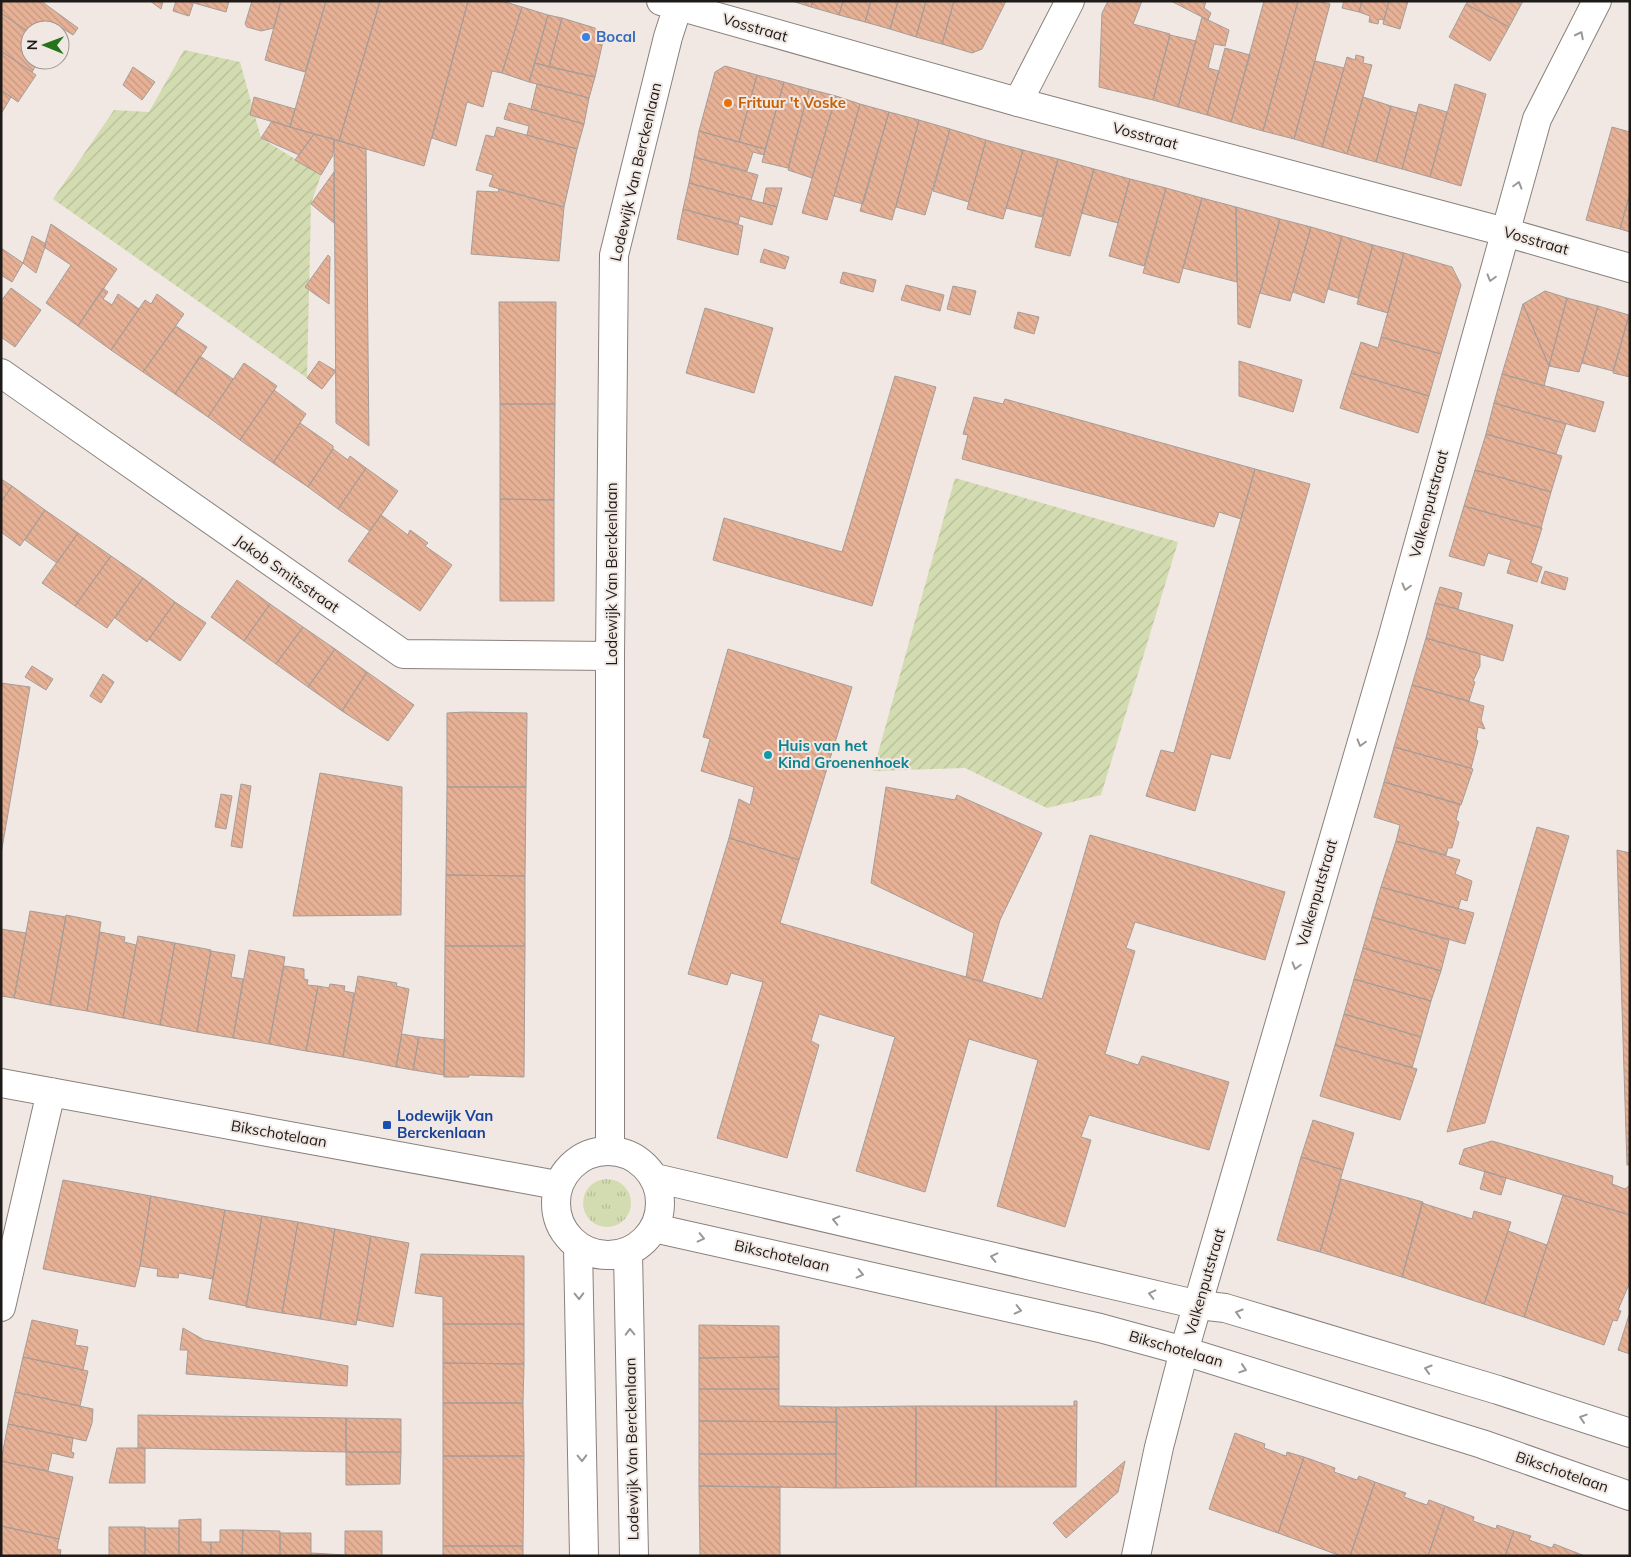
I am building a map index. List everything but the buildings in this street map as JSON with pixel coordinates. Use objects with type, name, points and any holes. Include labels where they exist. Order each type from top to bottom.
[{"type":"street","points":[[1018,102],[1070,1]]},
{"type":"street","name":"Valkenputstraat","points":[[1136,1556],[1158,1447],[1184,1351],[1200,1305],[1392,640],[1504,232],[1537,120],[1597,1]]},
{"type":"street","name":"Vosstraat","points":[[670,4],[1018,102],[1504,232],[1630,268]]},
{"type":"street","name":"Lodewijk Van Berckenlaan","points":[[610,1150],[610,656],[614,255],[668,37],[670,4]]},
{"type":"street","name":"Jakob Smitsstraat","points":[[1,373],[404,654],[610,656]]},
{"type":"street","name":"Bikschotelaan","points":[[1,1083],[558,1185]]},
{"type":"street","points":[[1,1307],[51,1092]]},
{"type":"street","points":[[610,1150],[623,1152],[636,1158],[654,1178],[660,1195],[660,1204],[654,1228],[643,1242],[628,1252],[611,1255],[594,1254],[578,1247],[567,1237],[559,1224],[555,1210],[558,1185],[571,1165],[582,1156],[595,1151],[610,1150]]},
{"type":"street","points":[[654,1178],[1200,1305],[1226,1308],[1489,1387],[1630,1433]]},
{"type":"street","name":"Bikschotelaan","points":[[654,1228],[1100,1328],[1184,1351],[1482,1444],[1630,1496]]},
{"type":"street","points":[[578,1247],[584,1556]]},
{"type":"street","name":"Lodewijk Van Berckenlaan","points":[[628,1252],[634,1556]]},
{"type":"green space","points":[[184,50],[240,62],[261,138],[321,175],[311,204],[307,378],[53,199],[114,110],[149,112]]},
{"type":"green space","points":[[955,478],[1178,542],[1101,795],[1047,808],[965,768],[873,771]]},
{"type":"green space","points":[[607,1179],[616,1181],[624,1186],[629,1194],[631,1203],[629,1212],[624,1220],[616,1225],[607,1227],[598,1225],[590,1220],[585,1212],[583,1203],[585,1194],[590,1186],[598,1181]]},
{"type":"place","name":"Bocal","points":[[586,37]]},
{"type":"place","name":"Frituur 't Voske","points":[[728,103]]},
{"type":"place","name":"Huis van het Kind Groenenhoek","points":[[768,755]]},
{"type":"place","name":"Lodewijk Van Berckenlaan","points":[[387,1125]]}]
